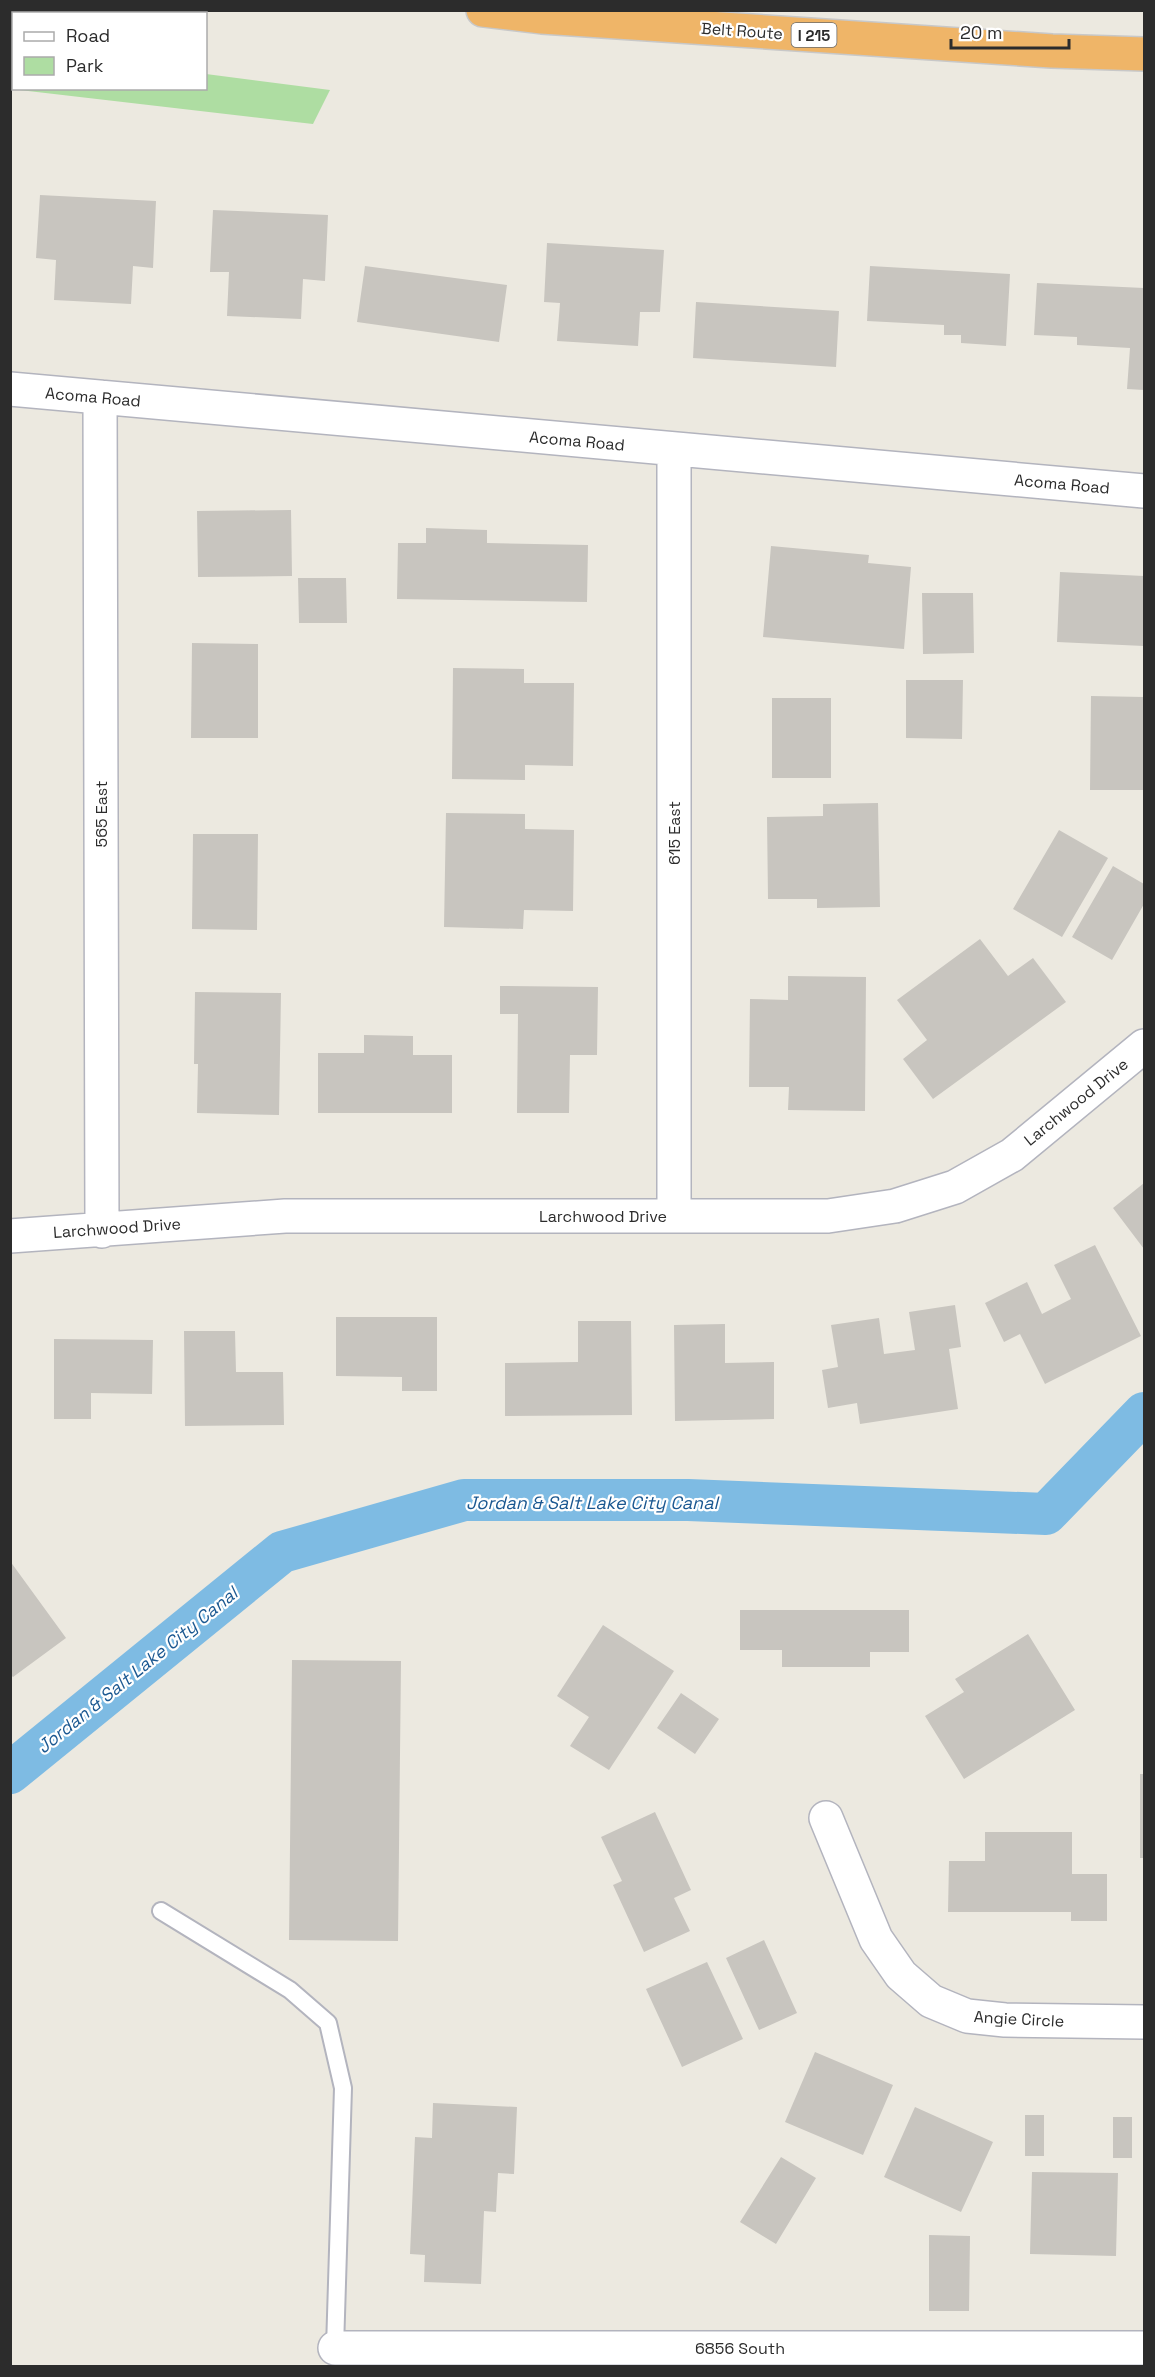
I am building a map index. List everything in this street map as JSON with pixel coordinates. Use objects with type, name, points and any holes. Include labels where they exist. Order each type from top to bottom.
[{"type":"highway","name":"Belt Route","points":[[483,10],[554,18],[1144,54]]},
{"type":"street","name":"Acoma Road","points":[[10,389],[1144,491]]},
{"type":"street","name":"565 East","points":[[100,397],[102,1231]]},
{"type":"street","name":"615 East","points":[[674,450],[674,1216]]},
{"type":"street","name":"Larchwood Drive","points":[[10,1236],[102,1231],[231,1219],[307,1216],[828,1216],[895,1206],[955,1187],[1012,1155],[1144,1046]]},
{"type":"street","name":"Angie Circle","points":[[826,1818],[876,1939],[901,1975],[931,2001],[967,2016],[995,2019],[1144,2022]]},
{"type":"street","name":"6856 South","points":[[335,2348],[1144,2348]]},
{"type":"lane","points":[[161,1911],[290,1990],[328,2023],[343,2088],[335,2348]]},
{"type":"green space","points":[[11,50],[12,89],[11,89]]},
{"type":"green space","points":[[207,74],[330,90],[313,124],[20,90],[207,90]]},
{"type":"building","points":[[40,195],[156,201],[153,268],[133,266],[131,304],[54,300],[56,260],[36,258]]},
{"type":"building","points":[[213,210],[328,215],[325,281],[303,279],[301,319],[227,316],[229,272],[210,272]]},
{"type":"building","points":[[547,243],[664,250],[660,312],[640,312],[638,346],[557,341],[560,303],[544,302]]},
{"type":"building","points":[[365,266],[507,285],[499,342],[357,322]]},
{"type":"building","points":[[870,266],[1010,274],[1006,346],[961,343],[961,335],[944,335],[944,325],[867,321]]},
{"type":"building","points":[[1037,283],[1144,288],[1144,390],[1127,389],[1130,348],[1077,345],[1077,337],[1034,335]]},
{"type":"building","points":[[696,302],[839,311],[836,367],[693,358]]},
{"type":"building","points":[[291,510],[292,576],[198,577],[197,511]]},
{"type":"building","points":[[426,528],[487,530],[487,543],[588,545],[587,602],[397,599],[398,543],[426,543]]},
{"type":"building","points":[[771,546],[869,555],[868,563],[911,567],[904,649],[763,637]]},
{"type":"building","points":[[1060,572],[1144,576],[1144,646],[1057,642]]},
{"type":"building","points":[[298,578],[346,578],[347,623],[299,623]]},
{"type":"building","points":[[922,593],[973,593],[974,653],[923,654]]},
{"type":"building","points":[[192,643],[258,644],[258,738],[191,738]]},
{"type":"building","points":[[453,668],[524,669],[524,683],[574,683],[573,766],[525,765],[525,780],[452,779]]},
{"type":"building","points":[[906,680],[963,680],[962,739],[906,738]]},
{"type":"building","points":[[1091,696],[1144,697],[1144,790],[1090,790]]},
{"type":"building","points":[[772,698],[831,698],[831,778],[772,778]]},
{"type":"building","points":[[878,803],[880,907],[817,908],[817,899],[768,899],[767,817],[823,816],[823,804]]},
{"type":"building","points":[[446,813],[525,814],[525,829],[574,830],[573,911],[524,910],[523,929],[444,927]]},
{"type":"building","points":[[1059,830],[1108,858],[1062,937],[1013,909]]},
{"type":"building","points":[[193,834],[258,834],[257,930],[192,929]]},
{"type":"building","points":[[1113,866],[1144,884],[1144,904],[1112,960],[1072,937]]},
{"type":"building","points":[[980,939],[1008,976],[1033,958],[1066,1002],[933,1099],[903,1059],[927,1040],[897,1000]]},
{"type":"building","points":[[788,976],[866,977],[865,1111],[788,1110],[789,1087],[749,1087],[750,999],[788,1000]]},
{"type":"building","points":[[500,986],[598,987],[597,1055],[570,1055],[569,1113],[517,1113],[518,1014],[500,1014]]},
{"type":"building","points":[[195,992],[281,993],[279,1115],[197,1113],[198,1064],[194,1064]]},
{"type":"building","points":[[364,1035],[413,1036],[413,1055],[452,1055],[452,1113],[318,1113],[318,1053],[364,1053]]},
{"type":"building","points":[[1144,1183],[1144,1249],[1113,1208]]},
{"type":"building","points":[[1095,1245],[1141,1336],[1045,1384],[1020,1334],[1004,1342],[985,1303],[1027,1282],[1042,1314],[1071,1299],[1054,1265]]},
{"type":"building","points":[[955,1305],[961,1347],[949,1349],[958,1409],[860,1424],[857,1403],[828,1408],[822,1370],[838,1367],[831,1325],[879,1318],[884,1354],[915,1350],[909,1312]]},
{"type":"building","points":[[336,1317],[437,1317],[437,1391],[402,1391],[402,1377],[336,1376]]},
{"type":"building","points":[[578,1321],[631,1321],[632,1415],[505,1416],[505,1363],[578,1362]]},
{"type":"building","points":[[725,1324],[725,1363],[774,1362],[774,1419],[675,1421],[674,1325]]},
{"type":"building","points":[[184,1331],[235,1331],[236,1372],[283,1372],[284,1425],[185,1426]]},
{"type":"building","points":[[54,1339],[153,1340],[152,1394],[91,1393],[91,1419],[54,1419]]},
{"type":"building","points":[[10,1561],[66,1638],[13,1677],[10,1674]]},
{"type":"building","points":[[740,1610],[909,1610],[909,1652],[870,1652],[870,1667],[782,1667],[782,1650],[740,1650]]},
{"type":"building","points":[[603,1625],[674,1671],[609,1770],[570,1746],[589,1717],[557,1696]]},
{"type":"building","points":[[1028,1634],[1075,1710],[964,1779],[925,1716],[964,1692],[955,1679]]},
{"type":"building","points":[[292,1660],[401,1661],[398,1941],[289,1940]]},
{"type":"building","points":[[681,1693],[719,1719],[695,1754],[657,1728]]},
{"type":"building","points":[[1140,1774],[1144,1774],[1144,1858],[1140,1858]]},
{"type":"building","points":[[655,1812],[691,1890],[674,1898],[690,1931],[644,1952],[613,1885],[622,1881],[601,1837]]},
{"type":"building","points":[[985,1832],[1072,1832],[1072,1874],[1107,1874],[1107,1921],[1071,1921],[1071,1912],[948,1912],[949,1861],[985,1861]]},
{"type":"building","points":[[764,1940],[797,2013],[759,2030],[726,1958]]},
{"type":"building","points":[[707,1962],[743,2039],[682,2067],[646,1989]]},
{"type":"building","points":[[815,2052],[893,2085],[863,2155],[785,2122]]},
{"type":"building","points":[[433,2103],[517,2107],[514,2174],[498,2173],[496,2212],[484,2211],[481,2284],[424,2282],[425,2255],[410,2254],[415,2137],[432,2138]]},
{"type":"building","points":[[915,2107],[993,2142],[961,2212],[884,2177]]},
{"type":"building","points":[[1025,2115],[1044,2115],[1044,2156],[1025,2156]]},
{"type":"building","points":[[1113,2117],[1132,2117],[1132,2158],[1113,2158]]},
{"type":"building","points":[[781,2157],[816,2178],[776,2244],[740,2222]]},
{"type":"building","points":[[1032,2172],[1118,2173],[1116,2256],[1030,2254]]},
{"type":"building","points":[[929,2235],[970,2236],[969,2311],[929,2311]]},
{"type":"waterway","name":"Jordan & Salt Lake City Canal","points":[[10,1773],[282,1552],[464,1500],[688,1500],[1046,1514],[1144,1413]]}]
